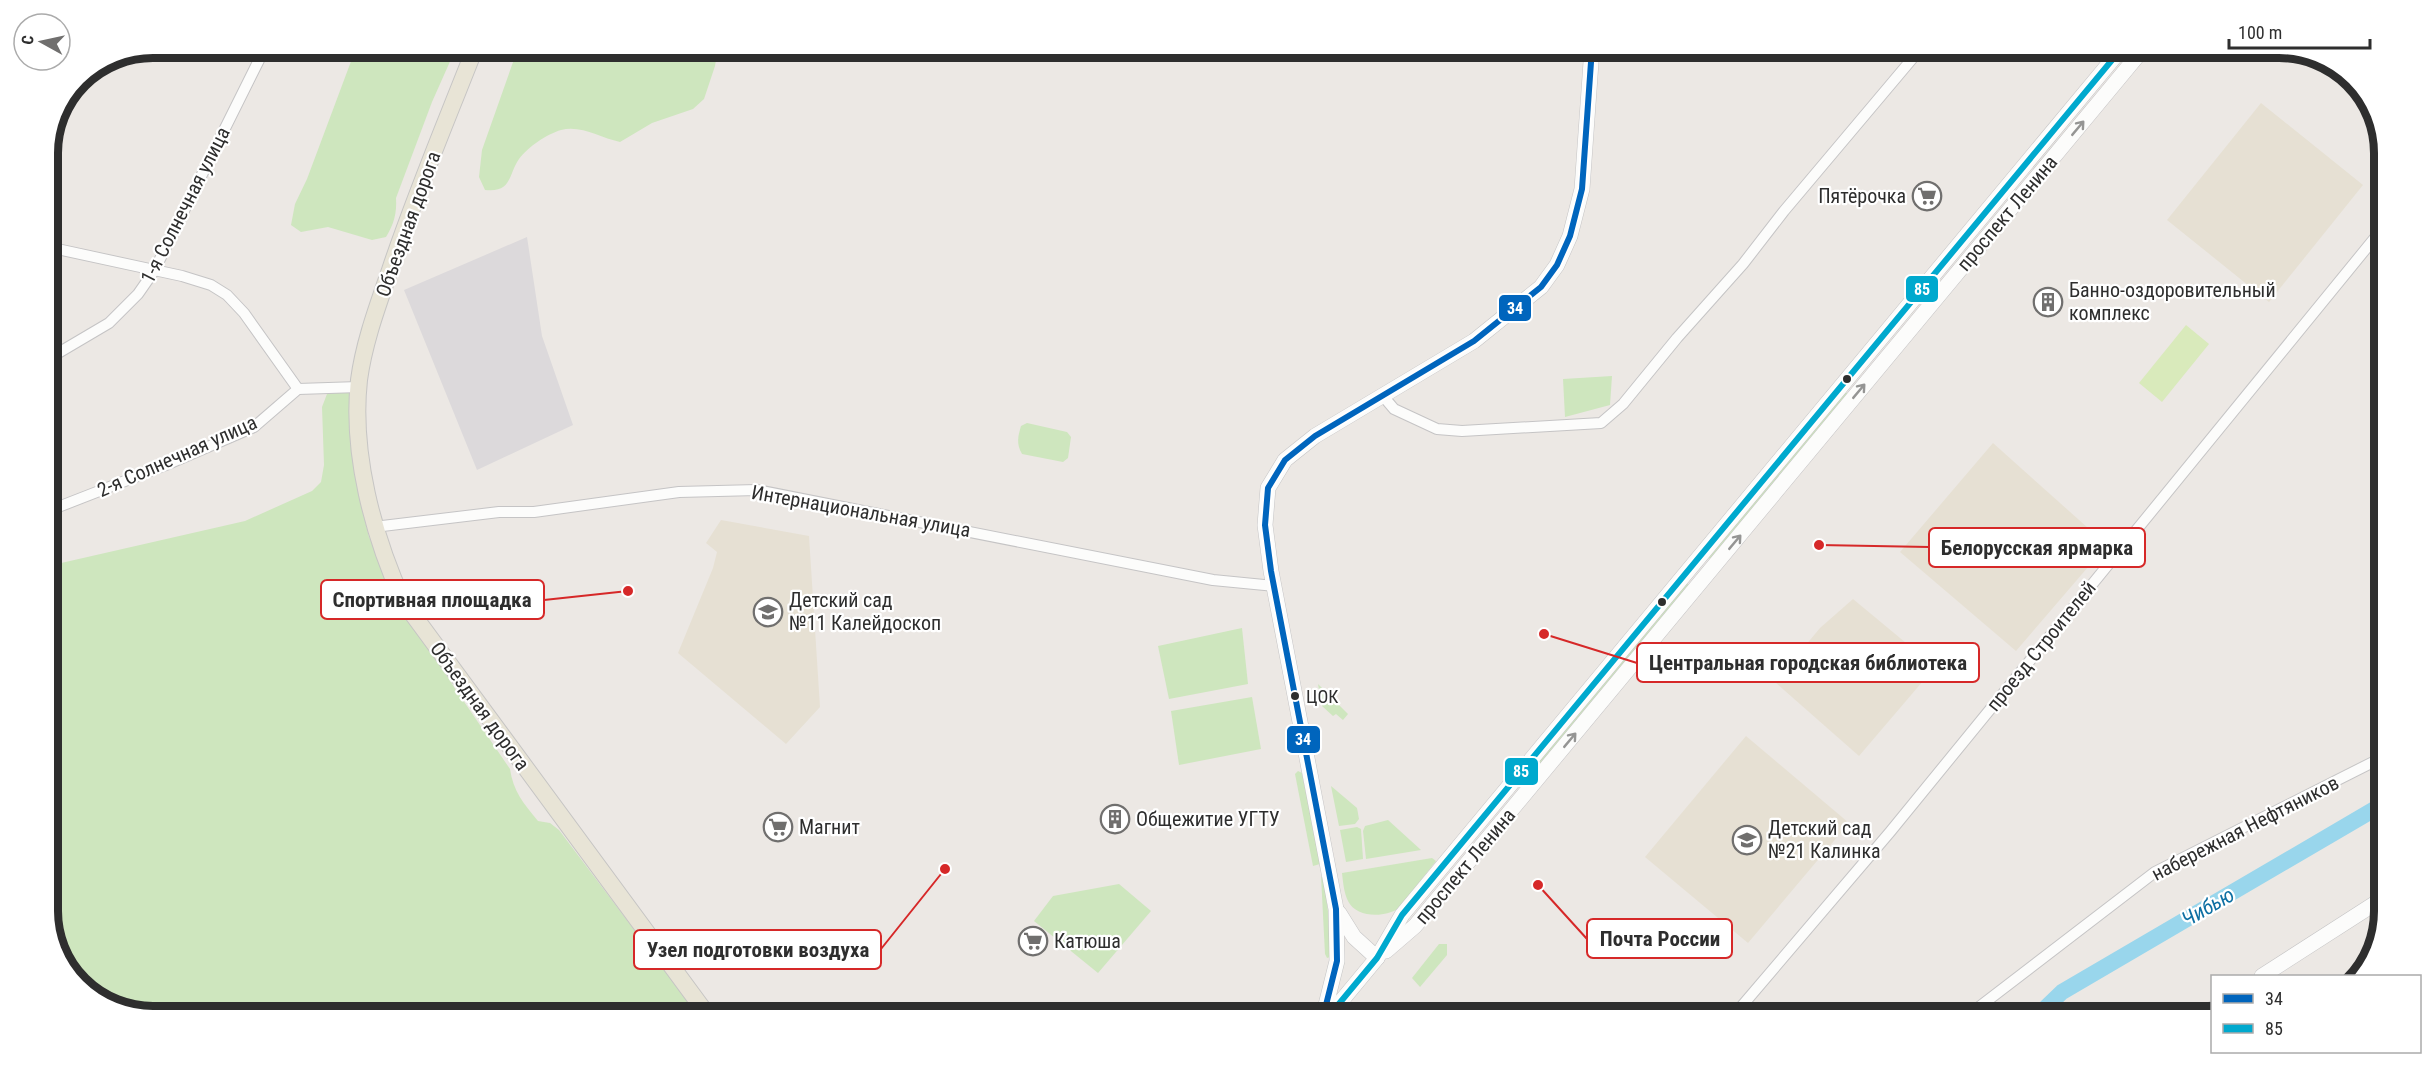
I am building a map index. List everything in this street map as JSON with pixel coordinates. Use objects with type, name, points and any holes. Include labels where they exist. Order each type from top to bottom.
[{"type":"main road","name":"Объездная дорога","points":[[471,59],[409,214],[363,359],[359,387],[360,448],[374,527],[386,563],[403,601],[701,1006]]},
{"type":"main road","points":[[1326,1006],[1337,961],[1336,909],[1274,586],[1265,525],[1268,488],[1285,460],[1316,436],[1474,341],[1541,288],[1557,265],[1570,236],[1582,189],[1591,59]]},
{"type":"main road","name":"проспект Ленина","points":[[1337,1006],[1377,958],[1402,915],[2113,59]]},
{"type":"main road","name":"проспект Ленина","points":[[1377,958],[1415,926],[2135,59]]},
{"type":"main road","points":[[1696,561],[1709,573]]},
{"type":"main road","points":[[2264,975],[2374,904]]},
{"type":"main road","points":[[1336,909],[1354,937],[1377,958]]},
{"type":"street","name":"1-я Солнечная улица","points":[[59,352],[109,323],[138,294],[154,271],[260,59]]},
{"type":"street","points":[[1383,396],[1394,409],[1437,429],[1462,431],[1601,423],[1623,404],[1677,338],[1743,264],[1784,211],[1912,59]]},
{"type":"street","name":"проезд Строителей","points":[[1742,1006],[1879,845],[2374,239]]},
{"type":"street","points":[[59,249],[201,282],[227,295],[244,313],[298,389],[359,387]]},
{"type":"street","name":"2-я Солнечная улица","points":[[59,506],[166,465],[254,427],[298,389]]},
{"type":"street","name":"Интернациональная улица","points":[[374,527],[499,512],[534,512],[679,492],[757,490],[1213,580],[1274,586]]},
{"type":"street","name":"набережная Нефтяников","points":[[1980,1006],[2155,872],[2374,762]]},
{"type":"shaded area","points":[[2261,103],[2363,185],[2269,302],[2167,220]]},
{"type":"shaded area","points":[[527,237],[542,336],[573,425],[477,470],[404,290]]},
{"type":"shaded area","points":[[1993,443],[2107,545],[2016,651],[1900,552]]},
{"type":"shaded area","points":[[721,520],[809,536],[820,707],[786,744],[678,653],[713,568],[717,552],[706,543]]},
{"type":"shaded area","points":[[1853,599],[1935,667],[1859,756],[1775,682],[1820,628]]},
{"type":"shaded area","name":"Детский сад №21 Калинка","points":[[1746,736],[1849,823],[1748,943],[1645,857]]},
{"type":"green space","points":[[352,59],[451,59],[432,102],[396,198],[395,214],[386,237],[372,240],[328,227],[301,232],[291,225],[295,204],[307,179]]},
{"type":"green space","points":[[514,59],[716,59],[704,99],[693,109],[652,123],[620,142],[576,129],[556,132],[523,154],[515,165],[508,182],[500,189],[485,190],[479,177],[482,150]]},
{"type":"green space","points":[[2186,325],[2209,344],[2162,402],[2139,383]]},
{"type":"green space","points":[[1612,376],[1610,405],[1565,417],[1563,379]]},
{"type":"green space","points":[[335,391],[348,392],[352,396],[357,488],[369,537],[405,610],[510,769],[516,791],[524,803],[538,821],[550,823],[559,830],[692,1006],[135,1005],[106,994],[96,987],[86,979],[71,959],[60,930],[59,918],[59,563],[245,521],[312,491],[321,482],[324,465],[322,407],[327,394]]},
{"type":"green space","points":[[1844,391],[1848,394],[1711,559],[1708,558]]},
{"type":"green space","points":[[1027,423],[1067,432],[1071,437],[1068,458],[1063,462],[1022,454],[1018,437],[1021,426]]},
{"type":"green space","points":[[1685,582],[1690,586],[1533,776],[1528,772]]},
{"type":"green space","points":[[1242,628],[1248,684],[1169,699],[1158,646]]},
{"type":"green space","points":[[1318,684],[1348,714],[1343,720],[1336,714],[1333,716],[1322,706]]},
{"type":"green space","points":[[1252,697],[1261,749],[1179,765],[1171,711]]},
{"type":"green space","points":[[1298,771],[1302,773],[1320,864],[1313,866],[1295,774]]},
{"type":"green space","points":[[1331,786],[1357,808],[1359,819],[1355,824],[1339,826]]},
{"type":"green space","points":[[1388,820],[1421,850],[1366,859],[1363,831],[1365,826]]},
{"type":"green space","points":[[1357,827],[1361,829],[1363,859],[1346,862],[1340,830]]},
{"type":"green space","points":[[1432,858],[1436,861],[1399,908],[1386,914],[1371,915],[1357,911],[1348,901],[1342,873]]},
{"type":"green space","points":[[1321,876],[1324,881],[1329,919],[1330,957],[1327,958],[1325,954]]},
{"type":"green space","points":[[1119,884],[1151,911],[1098,973],[1034,921],[1053,896]]},
{"type":"green space","points":[[1439,944],[1447,944],[1447,955],[1420,987],[1412,978]]},
{"type":"waterway","name":"Чибью","points":[[2047,1006],[2062,992],[2374,809]]},
{"type":"transit line","name":"34","points":[[1326,1006],[1337,961],[1336,909],[1271,571],[1265,525],[1268,488],[1285,460],[1315,436],[1474,341],[1541,287],[1557,265],[1570,236],[1582,189],[1591,59]]},
{"type":"transit line","name":"85","points":[[1337,1006],[1377,958],[1402,915],[2113,59]]},
{"type":"place","name":"Пятёрочка","points":[[1927,196]]},
{"type":"place","name":"Банно-оздоровительный комплекс","points":[[2048,302]]},
{"type":"place","name":"Белорусская ярмарка","points":[[1819,545]]},
{"type":"place","name":"Спортивная площадка","points":[[628,591]]},
{"type":"place","name":"Детский сад №11 Калейдоскоп","points":[[768,612]]},
{"type":"place","name":"Центральная городская библиотека","points":[[1544,634]]},
{"type":"place","name":"ЦОК","points":[[1295,696]]},
{"type":"place","name":"Общежитие УГТУ","points":[[1115,819]]},
{"type":"place","name":"Магнит","points":[[778,827]]},
{"type":"place","name":"Детский сад №21 Калинка","points":[[1747,840]]},
{"type":"place","name":"Узел подготовки воздуха","points":[[945,869]]},
{"type":"place","name":"Почта России","points":[[1538,885]]},
{"type":"place","name":"Катюша","points":[[1033,941]]}]
